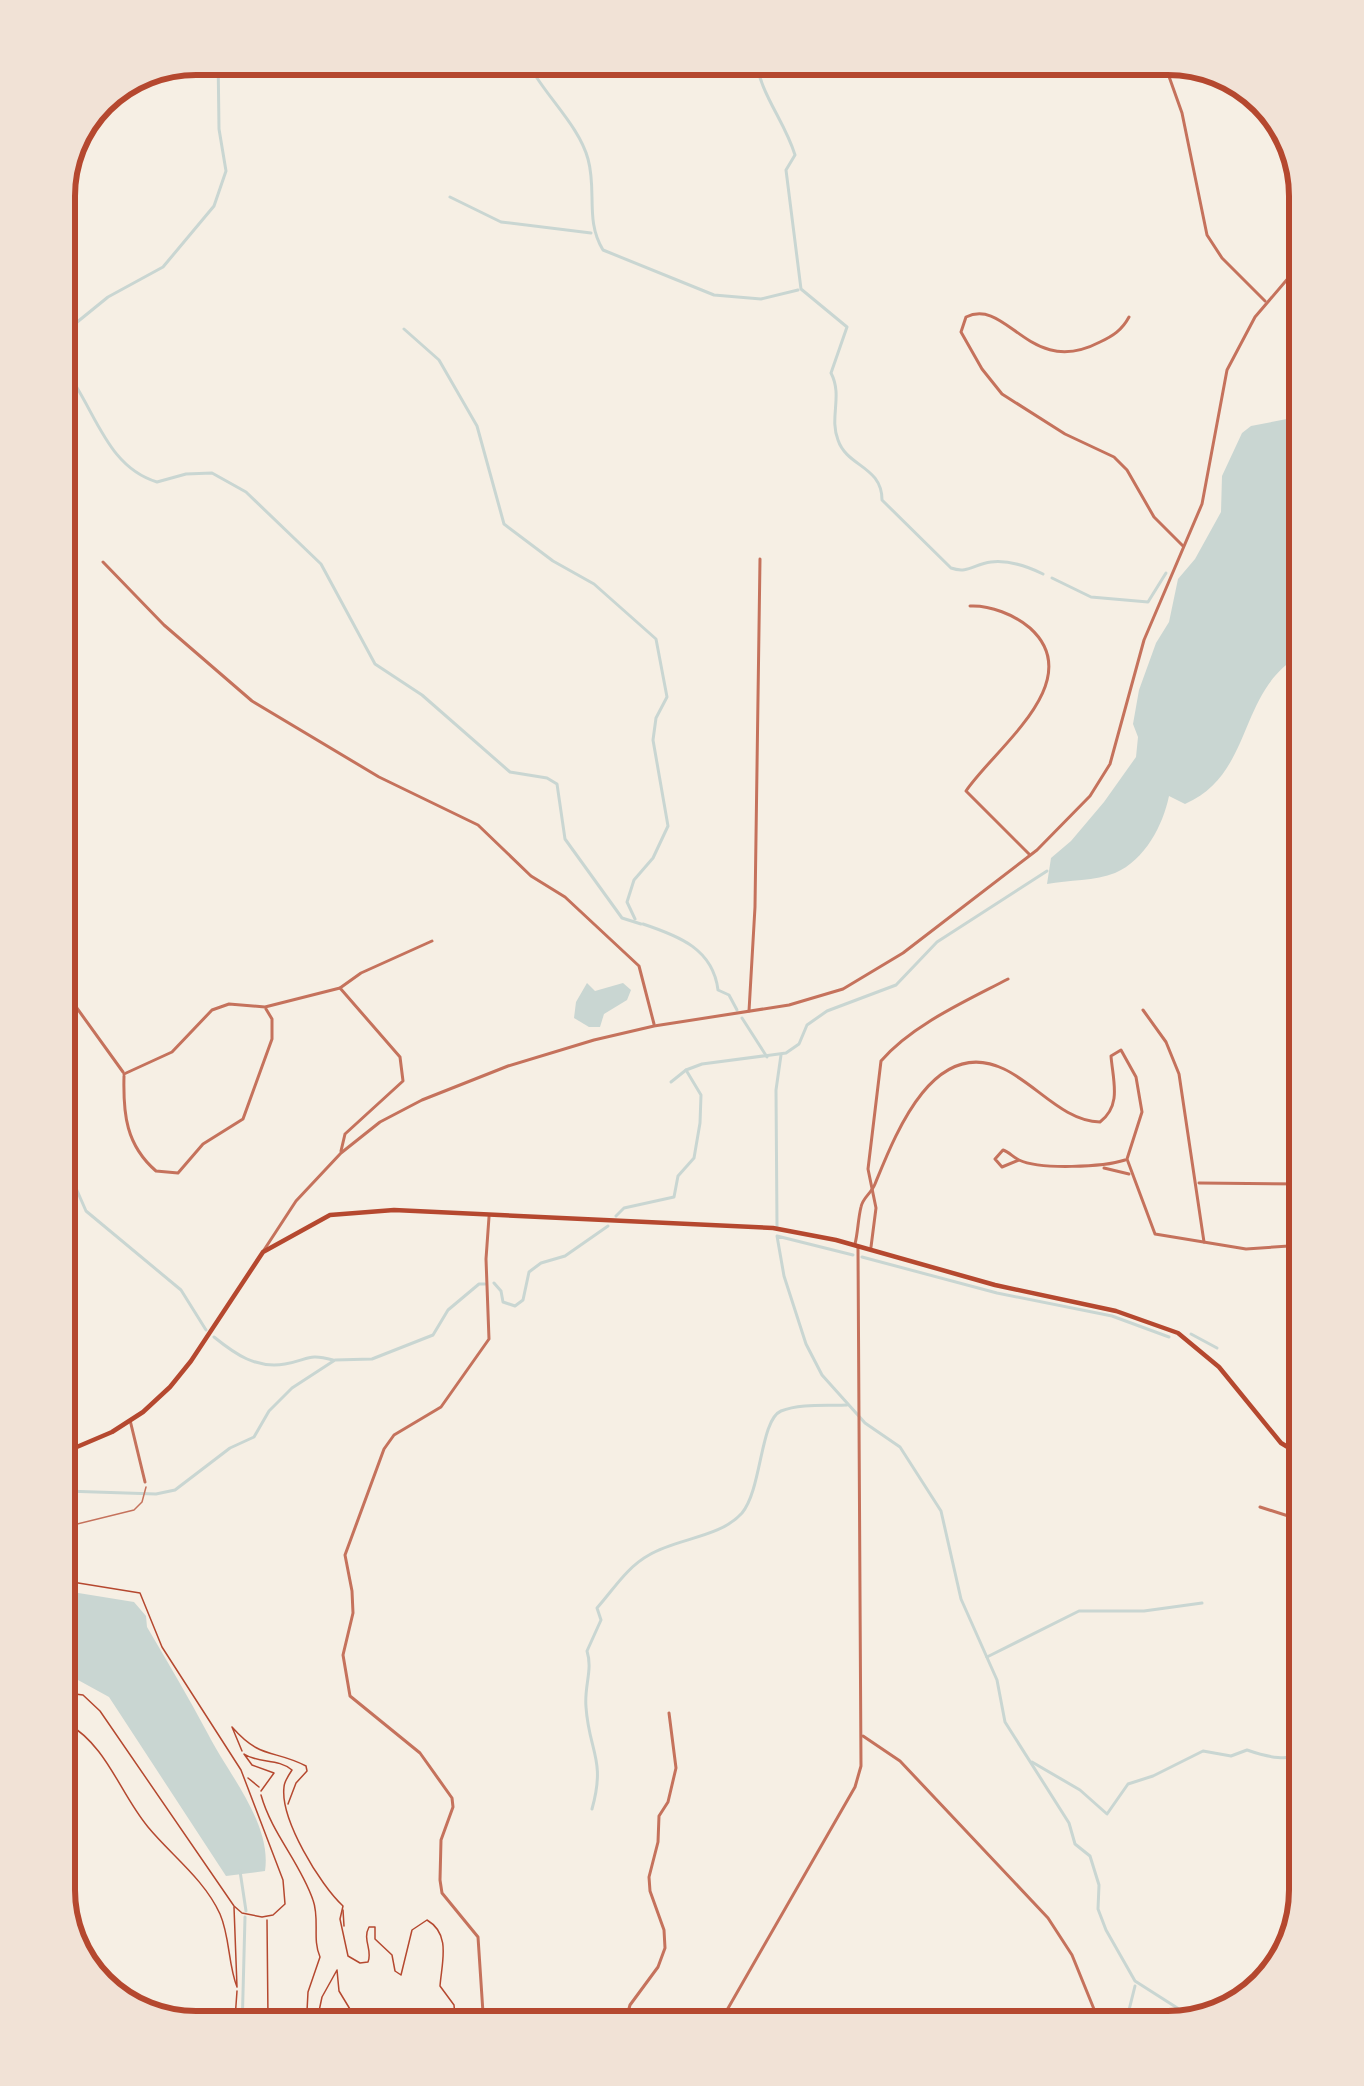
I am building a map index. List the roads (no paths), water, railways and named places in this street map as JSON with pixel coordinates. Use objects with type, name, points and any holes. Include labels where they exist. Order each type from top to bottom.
[{"type":"main road","points":[[75,1447],[130,1420],[170,1387],[263,1252],[330,1215],[394,1210],[757,1226],[1117,1311],[1178,1333],[1219,1367],[1289,1447]]},
{"type":"street","points":[[1168,75],[1182,113],[1207,236],[1222,258],[1267,302]]},
{"type":"street","points":[[263,1252],[287,1213],[341,1153],[380,1122],[422,1100],[508,1066],[654,1026],[817,998],[864,979],[1030,856],[1090,796],[1110,764],[1144,640],[1202,504],[1227,370],[1239,342],[1289,276]]},
{"type":"street","points":[[1129,317],[1112,336],[1071,354],[1037,346],[986,313],[966,317],[962,332],[1002,394],[1065,434],[1114,457],[1127,470],[1154,517],[1184,548]]},
{"type":"street","points":[[749,1013],[760,559]]},
{"type":"street","points":[[103,562],[164,625],[253,701],[379,777],[478,825],[531,876],[565,897],[639,966],[654,1026]]},
{"type":"street","points":[[970,606],[995,610],[1030,628],[1042,645],[1048,676],[1039,705],[966,791],[1030,856]]},
{"type":"street","points":[[124,1074],[172,1052],[212,1010],[229,1004],[265,1007],[340,988],[361,973],[432,941]]},
{"type":"street","points":[[871,1251],[876,1208],[868,1169],[881,1061],[892,1048],[1008,979]]},
{"type":"street","points":[[340,988],[400,1057],[404,1070],[403,1081],[345,1134],[341,1153]]},
{"type":"street","points":[[75,1006],[124,1074],[123,1103],[132,1144],[156,1172],[178,1173],[203,1144],[244,1119],[272,1039],[272,1019],[265,1007]]},
{"type":"street","points":[[1143,1010],[1166,1042],[1179,1074],[1204,1244]]},
{"type":"street","points":[[726,2011],[855,1787],[862,1735],[856,1247],[861,1208],[912,1106],[944,1072],[988,1062],[1070,1113],[1087,1122],[1100,1122],[1112,1113],[1116,1096],[1111,1056],[1121,1050],[1136,1077],[1142,1112],[1127,1159],[1155,1234],[1246,1250],[1289,1246]]},
{"type":"street","points":[[1102,1168],[1127,1159]]},
{"type":"street","points":[[1019,1160],[1132,1174]]},
{"type":"street","points":[[1197,1183],[1289,1184]]},
{"type":"street","points":[[483,2011],[478,1937],[442,1893],[440,1880],[441,1840],[452,1798],[421,1753],[350,1696],[343,1654],[352,1613],[345,1555],[374,1468],[394,1436],[441,1407],[489,1339],[489,1214]]},
{"type":"street","points":[[130,1420],[146,1482]]},
{"type":"street","points":[[1260,1507],[1289,1516]]},
{"type":"street","points":[[628,2011],[665,1948],[650,1877],[659,1816],[668,1802],[676,1768],[669,1713]]},
{"type":"street","points":[[862,1735],[900,1761],[1048,1918],[1072,1955],[1095,2011]]},
{"type":"lane","points":[[75,1525],[134,1510],[144,1497],[146,1482]]},
{"type":"waterway","points":[[75,324],[108,297],[163,267],[214,206],[226,171],[219,129],[218,75]]},
{"type":"waterway","points":[[536,75],[583,145],[594,228],[603,250],[714,295],[761,299],[798,290]]},
{"type":"waterway","points":[[760,75],[795,155],[786,170],[801,289],[847,327],[831,373],[842,449],[876,480],[882,500],[951,568],[1004,562],[1043,574]]},
{"type":"waterway","points":[[450,197],[501,222],[591,233]]},
{"type":"waterway","points":[[404,329],[439,360],[477,426],[504,524],[553,561],[594,584],[656,639],[667,697],[656,718],[653,740],[668,826],[653,858],[634,880],[627,902],[635,919]]},
{"type":"waterway","points":[[75,385],[123,461],[157,482],[212,473],[246,492],[321,564],[375,664],[422,695],[510,772],[557,784],[565,839],[622,918],[641,924]]},
{"type":"waterway","points":[[1052,578],[1091,597],[1148,602],[1166,573]]},
{"type":"waterway","points":[[616,1216],[624,1208],[674,1197],[678,1176],[694,1158],[701,1095],[686,1070],[786,1053],[799,1044],[807,1025],[827,1011],[896,985],[937,942],[1047,871]]},
{"type":"waterway","points":[[643,924],[681,939],[702,954],[718,990],[729,995],[737,1010]]},
{"type":"waterway","points":[[742,1018],[767,1057]]},
{"type":"waterway","points":[[777,1226],[776,1090],[781,1055]]},
{"type":"waterway","points":[[671,1082],[686,1070]]},
{"type":"waterway","points":[[75,1186],[86,1211],[181,1290],[206,1330]]},
{"type":"waterway","points":[[494,1283],[503,1302],[515,1306],[523,1300],[529,1272],[565,1256],[608,1226]]},
{"type":"waterway","points":[[853,1255],[777,1236],[784,1276],[806,1344],[822,1375],[865,1423],[900,1447],[941,1511],[961,1599],[997,1680],[1005,1722],[1069,1823],[1075,1844],[1090,1856],[1099,1885],[1098,1909],[1135,1981],[1181,2010]]},
{"type":"waterway","points":[[862,1257],[997,1293],[1112,1316],[1169,1337]]},
{"type":"waterway","points":[[75,1491],[156,1494],[175,1490],[230,1448],[254,1437],[269,1411],[292,1388],[335,1360],[372,1359],[433,1335],[448,1310],[485,1284]]},
{"type":"waterway","points":[[1191,1334],[1217,1348]]},
{"type":"waterway","points":[[214,1337],[238,1354],[265,1364],[313,1357],[333,1360]]},
{"type":"waterway","points":[[592,1809],[597,1767],[586,1699],[587,1651],[601,1620],[597,1608],[641,1560],[722,1528],[742,1513],[754,1488],[769,1427],[781,1411],[847,1405]]},
{"type":"waterway","points":[[987,1657],[1079,1611],[1144,1611],[1202,1603]]},
{"type":"waterway","points":[[1032,1762],[1080,1790],[1107,1814],[1128,1784],[1203,1751],[1231,1756],[1247,1750],[1289,1757]]},
{"type":"waterway","points":[[240,1871],[246,1911]]},
{"type":"waterway","points":[[243,2011],[245,1917]]},
{"type":"waterway","points":[[1129,2011],[1135,1986]]}]
